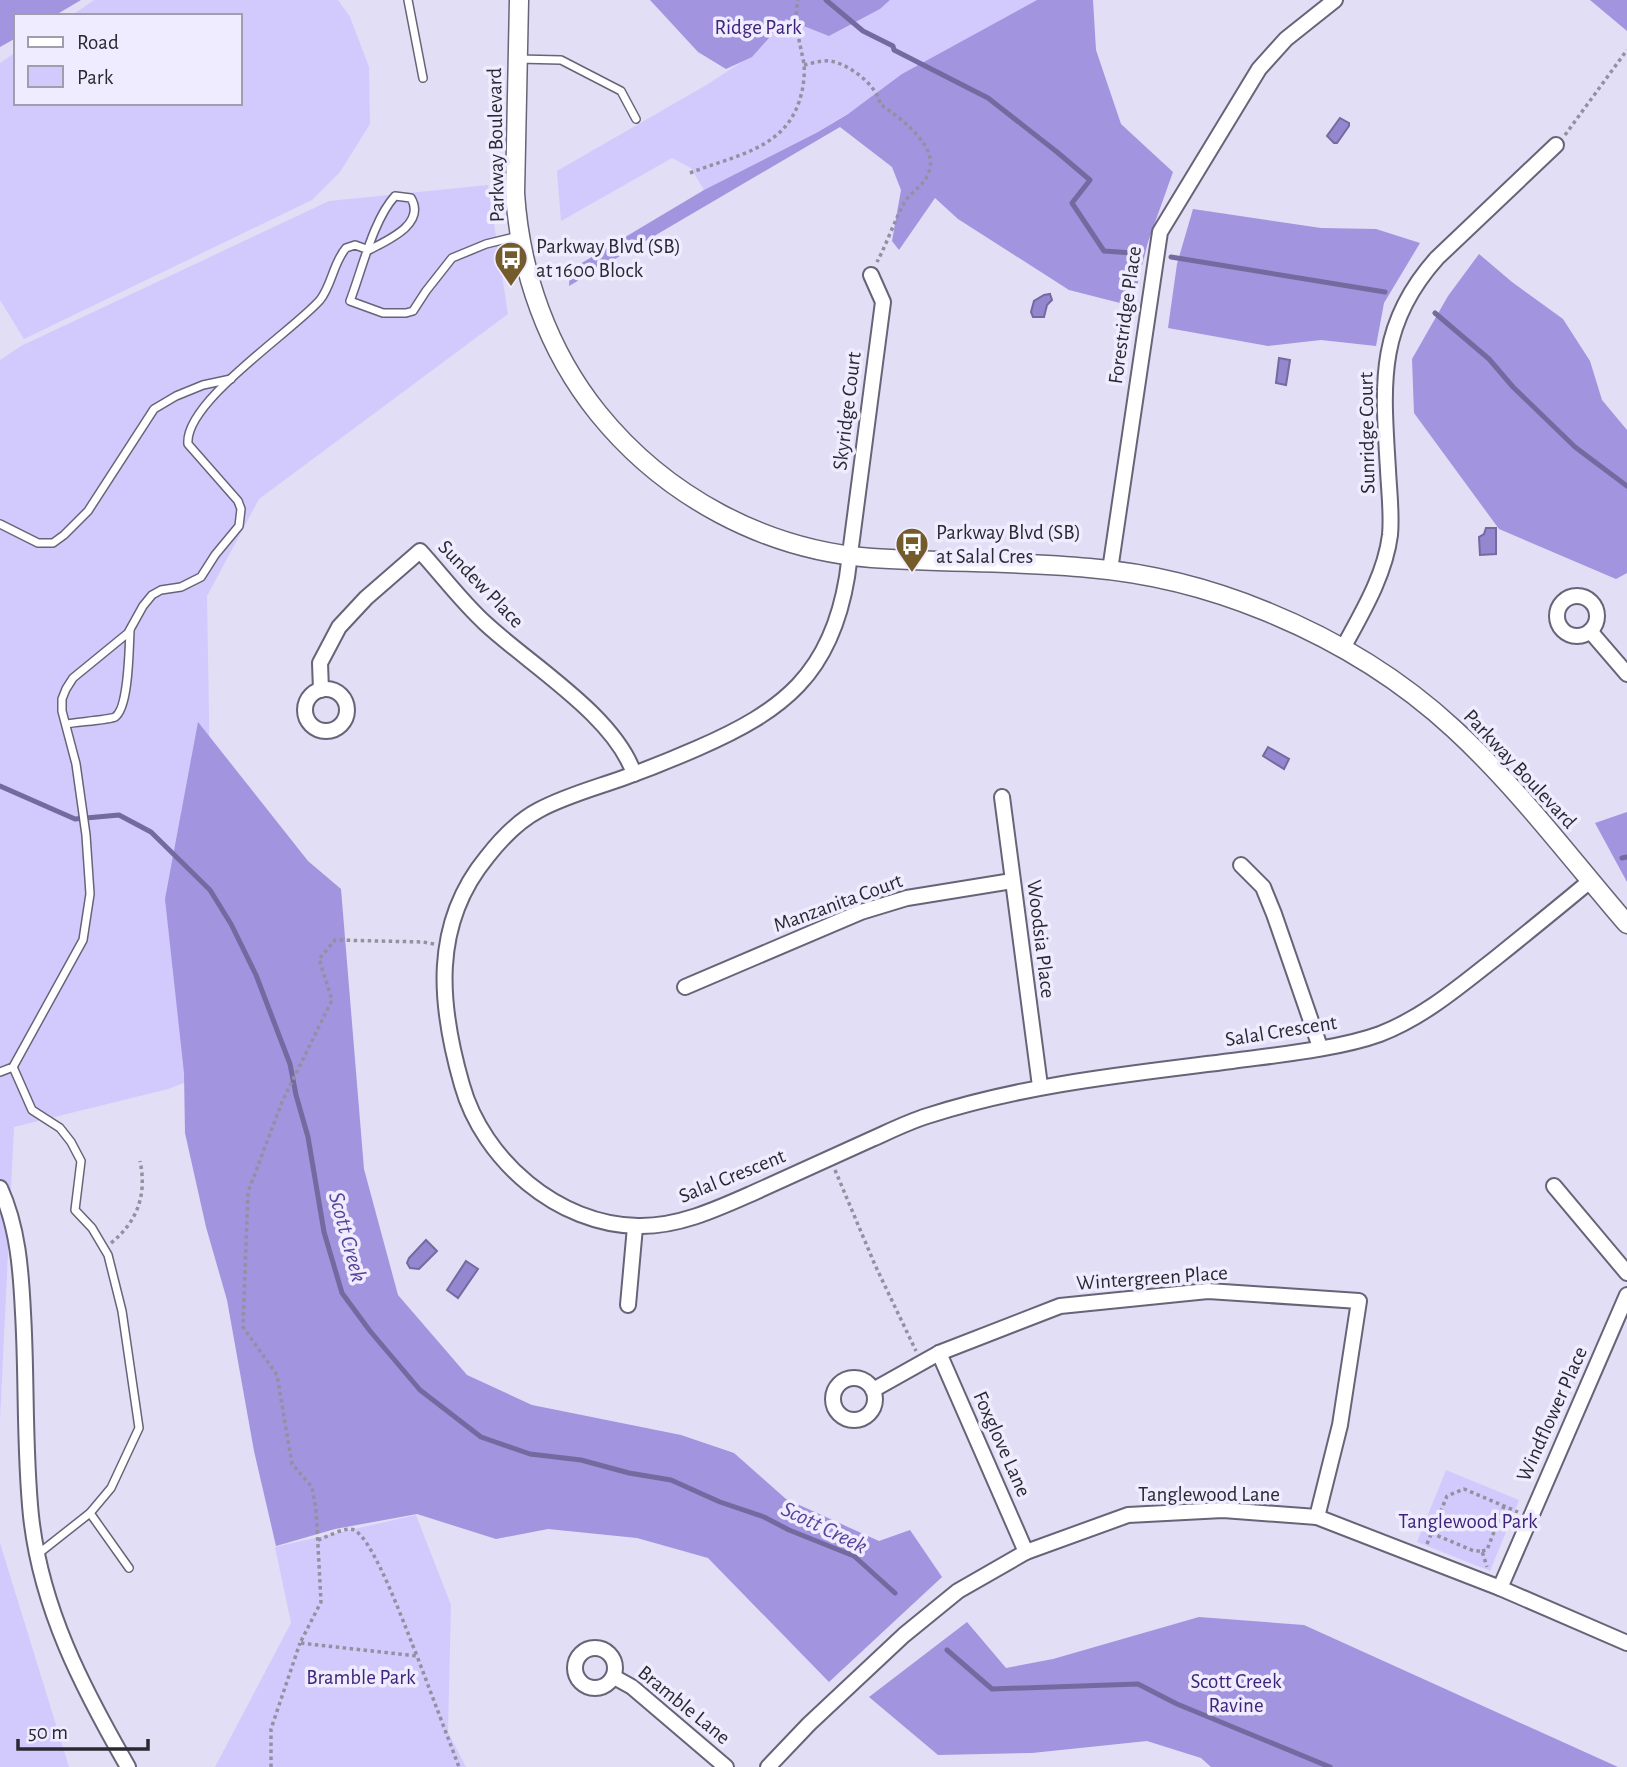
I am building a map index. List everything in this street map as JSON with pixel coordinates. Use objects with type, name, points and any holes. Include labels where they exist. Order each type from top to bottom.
[{"type":"street","name":"Parkway Boulevard","points":[[519,0],[515,179],[520,235],[538,307],[556,347],[592,405],[625,444],[678,488],[738,523],[785,541],[869,558],[1038,564],[1110,570],[1171,581],[1232,598],[1280,617],[1343,648],[1404,688],[1453,728],[1507,783],[1627,924]]},
{"type":"street","name":"Forestridge Place","points":[[1110,570],[1160,232],[1259,69],[1286,39],[1335,0]]},
{"type":"street","name":"Sunridge Court","points":[[1343,648],[1373,588],[1390,535],[1383,394],[1385,370],[1399,317],[1422,275],[1556,145]]},
{"type":"street","name":"Skyridge Court","points":[[850,555],[883,302],[870,275]]},
{"type":"street","name":"Sundew Place","points":[[321,690],[320,663],[339,627],[366,598],[420,551],[483,622],[598,719],[622,747],[634,775]]},
{"type":"street","name":"Salal Crescent","points":[[850,555],[842,602],[832,633],[815,664],[793,691],[765,715],[741,729],[634,775],[542,808],[529,816],[500,840],[476,871],[460,899],[445,950],[443,978],[447,1016],[467,1102],[475,1121],[510,1167],[550,1199],[589,1217],[635,1227],[655,1226],[692,1218],[924,1116],[1040,1086],[1320,1047],[1378,1034],[1426,1011],[1590,881]]},
{"type":"street","points":[[1590,631],[1627,674]]},
{"type":"street","name":"Woodsia Place","points":[[1002,797],[1040,1086]]},
{"type":"street","points":[[1241,865],[1263,887],[1275,914],[1320,1047]]},
{"type":"street","name":"Manzanita Court","points":[[685,987],[861,912],[917,896],[1012,881]]},
{"type":"street","points":[[1554,1186],[1627,1273]]},
{"type":"street","points":[[0,1188],[14,1231],[22,1288],[29,1480],[37,1555],[66,1651],[128,1767]]},
{"type":"street","points":[[628,1305],[635,1227]]},
{"type":"street","name":"Wintergreen Place","points":[[873,1390],[939,1353],[1060,1306],[1208,1291],[1359,1301],[1340,1425],[1317,1517]]},
{"type":"street","name":"Windflower Place","points":[[1500,1588],[1627,1295]]},
{"type":"street","name":"Foxglove Lane","points":[[939,1353],[1026,1552]]},
{"type":"street","name":"Tanglewood Lane","points":[[768,1767],[818,1715],[940,1604],[958,1591],[1026,1552],[1128,1515],[1223,1510],[1317,1517],[1500,1588],[1627,1643]]},
{"type":"street","name":"Bramble Lane","points":[[614,1677],[632,1687],[726,1767]]},
{"type":"lane","points":[[408,0],[423,78]]},
{"type":"lane","points":[[517,59],[561,60],[573,66],[621,91],[636,119]]},
{"type":"lane","points":[[369,250],[408,226],[415,214],[415,205],[411,198],[395,196],[388,203],[369,250],[350,301],[383,313],[406,313],[418,306],[426,291],[452,258],[486,244],[520,235]]},
{"type":"lane","points":[[0,1072],[13,1067],[83,940],[90,894],[76,764],[62,711],[62,699],[66,689],[73,678],[130,630],[152,595],[161,590],[181,587],[201,577],[239,526],[238,501],[188,444],[190,428],[231,379],[321,299],[346,248],[355,245],[369,250]]},
{"type":"lane","points":[[0,524],[38,543],[53,543],[88,511],[154,409],[185,392],[231,379]]},
{"type":"lane","points":[[66,724],[114,718],[120,712],[130,630]]},
{"type":"lane","points":[[13,1067],[32,1110],[60,1128],[80,1161],[75,1210],[92,1228],[108,1255],[122,1311],[139,1428],[111,1488],[90,1513],[37,1555]]},
{"type":"lane","points":[[90,1513],[129,1568]]},
{"type":"path","points":[[690,173],[763,145],[780,134],[793,117],[802,92],[804,65],[797,37],[795,13],[798,0]]},
{"type":"path","points":[[1556,145],[1627,50]]},
{"type":"path","points":[[804,65],[828,61],[848,68],[862,77],[879,96],[880,104],[905,121],[919,137],[931,158],[930,172],[905,200],[870,275]]},
{"type":"path","points":[[271,1767],[271,1729],[300,1643],[321,1602],[312,1487],[292,1464],[277,1376],[243,1327],[248,1192],[282,1102],[332,1000],[319,959],[335,940],[423,942],[445,950]]},
{"type":"path","points":[[829,1158],[874,1265],[922,1363]]},
{"type":"path","points":[[104,1249],[124,1233],[138,1210],[144,1181],[140,1161]]},
{"type":"path","points":[[1425,1549],[1447,1496],[1464,1489],[1519,1512]]},
{"type":"path","points":[[1432,1533],[1474,1551],[1486,1550],[1504,1506]]},
{"type":"path","points":[[317,1540],[350,1529],[357,1531],[373,1552],[460,1767]]},
{"type":"path","points":[[1482,1551],[1488,1569]]},
{"type":"path","points":[[300,1643],[417,1656]]},
{"type":"green space","points":[[0,0],[81,0],[57,14],[14,14],[14,39],[0,47]]},
{"type":"green space","points":[[94,0],[338,0],[350,17],[369,67],[370,124],[340,172],[312,200],[24,339],[0,300],[0,63],[14,53],[14,105],[242,105],[242,14],[74,14]]},
{"type":"green space","name":"Ridge Park","points":[[650,0],[890,0],[880,9],[829,36],[786,19],[752,57],[726,69],[698,52]]},
{"type":"green space","points":[[858,0],[829,36],[880,9],[890,0],[1037,0],[971,37],[818,132],[704,190],[691,168],[672,158],[561,221],[557,171],[708,84],[754,54],[668,1]]},
{"type":"green space","points":[[1037,0],[1093,0],[1096,50],[1121,124],[1173,172],[1148,242],[1132,306],[1069,290],[958,219],[935,198],[899,250],[892,241],[901,190],[892,167],[840,127],[569,286],[570,270],[704,190],[818,132],[848,114],[902,74]]},
{"type":"green space","points":[[1590,0],[1627,0],[1627,31]]},
{"type":"green space","points":[[488,185],[508,314],[259,499],[207,596],[210,776],[243,1061],[168,1089],[14,1127],[0,1421],[0,360],[21,346],[329,201]]},
{"type":"green space","points":[[1193,209],[1321,228],[1376,229],[1420,243],[1384,303],[1376,346],[1321,340],[1268,346],[1168,328],[1177,264]]},
{"type":"green space","points":[[1479,254],[1563,319],[1590,361],[1602,400],[1627,430],[1627,573],[1616,579],[1499,529],[1414,413],[1412,359],[1448,296]]},
{"type":"green space","points":[[198,722],[308,861],[341,889],[364,1169],[398,1295],[467,1375],[532,1405],[681,1435],[734,1453],[786,1499],[879,1541],[910,1530],[942,1577],[829,1682],[708,1558],[637,1538],[548,1529],[496,1539],[417,1514],[335,1529],[276,1546],[254,1451],[227,1300],[206,1227],[185,1133],[184,1073],[165,899]]},
{"type":"green space","points":[[1627,812],[1627,882],[1595,823]]},
{"type":"green space","name":"Tanglewood Park","points":[[1446,1470],[1519,1500],[1490,1571],[1417,1542]]},
{"type":"green space","name":"Bramble Park","points":[[416,1515],[451,1605],[448,1732],[466,1767],[215,1767],[291,1623],[275,1547]]},
{"type":"green space","points":[[0,1543],[69,1767],[0,1767]]},
{"type":"green space","name":"Scott Creek Ravine","points":[[1199,1617],[1304,1625],[1618,1767],[1211,1767],[1201,1758],[1147,1741],[1032,1753],[938,1755],[869,1697],[967,1622],[1006,1668],[1053,1659]]},
{"type":"shaded area","points":[[1340,118],[1349,123],[1349,126],[1337,143],[1334,143],[1327,136]]},
{"type":"shaded area","points":[[1050,294],[1052,300],[1047,305],[1044,317],[1033,317],[1031,312],[1034,301]]},
{"type":"shaded area","points":[[1279,358],[1290,360],[1286,385],[1276,383]]},
{"type":"shaded area","points":[[1486,528],[1496,528],[1496,554],[1480,555],[1479,537],[1484,534]]},
{"type":"shaded area","points":[[1268,747],[1289,759],[1284,769],[1263,756]]},
{"type":"shaded area","points":[[426,1240],[437,1251],[419,1269],[410,1268],[407,1263],[409,1258]]},
{"type":"shaded area","points":[[466,1261],[478,1269],[458,1298],[447,1290]]},
{"type":"waterway","points":[[826,0],[863,31],[893,46],[894,50],[988,98],[1057,152],[1090,180],[1072,203],[1104,251],[1133,253]]},
{"type":"waterway","points":[[1171,257],[1385,292]]},
{"type":"waterway","points":[[1435,313],[1489,359],[1513,387],[1575,447],[1627,486]]},
{"type":"waterway","name":"Scott Creek","points":[[0,786],[75,819],[119,815],[151,832],[210,890],[231,924],[256,975],[290,1064],[308,1137],[324,1232],[342,1293],[420,1390],[481,1437],[530,1454],[581,1460],[629,1473],[671,1480],[854,1556],[895,1593]]},
{"type":"waterway","points":[[1622,858],[1627,857]]},
{"type":"waterway","name":"Scott Creek","points":[[947,1650],[992,1689],[1138,1684],[1177,1704],[1330,1767]]},
{"type":"place","name":"Parkway Blvd (SB) at 1600 Block","points":[[511,288]]},
{"type":"place","name":"Parkway Blvd (SB) at Salal Cres","points":[[912,574]]}]
